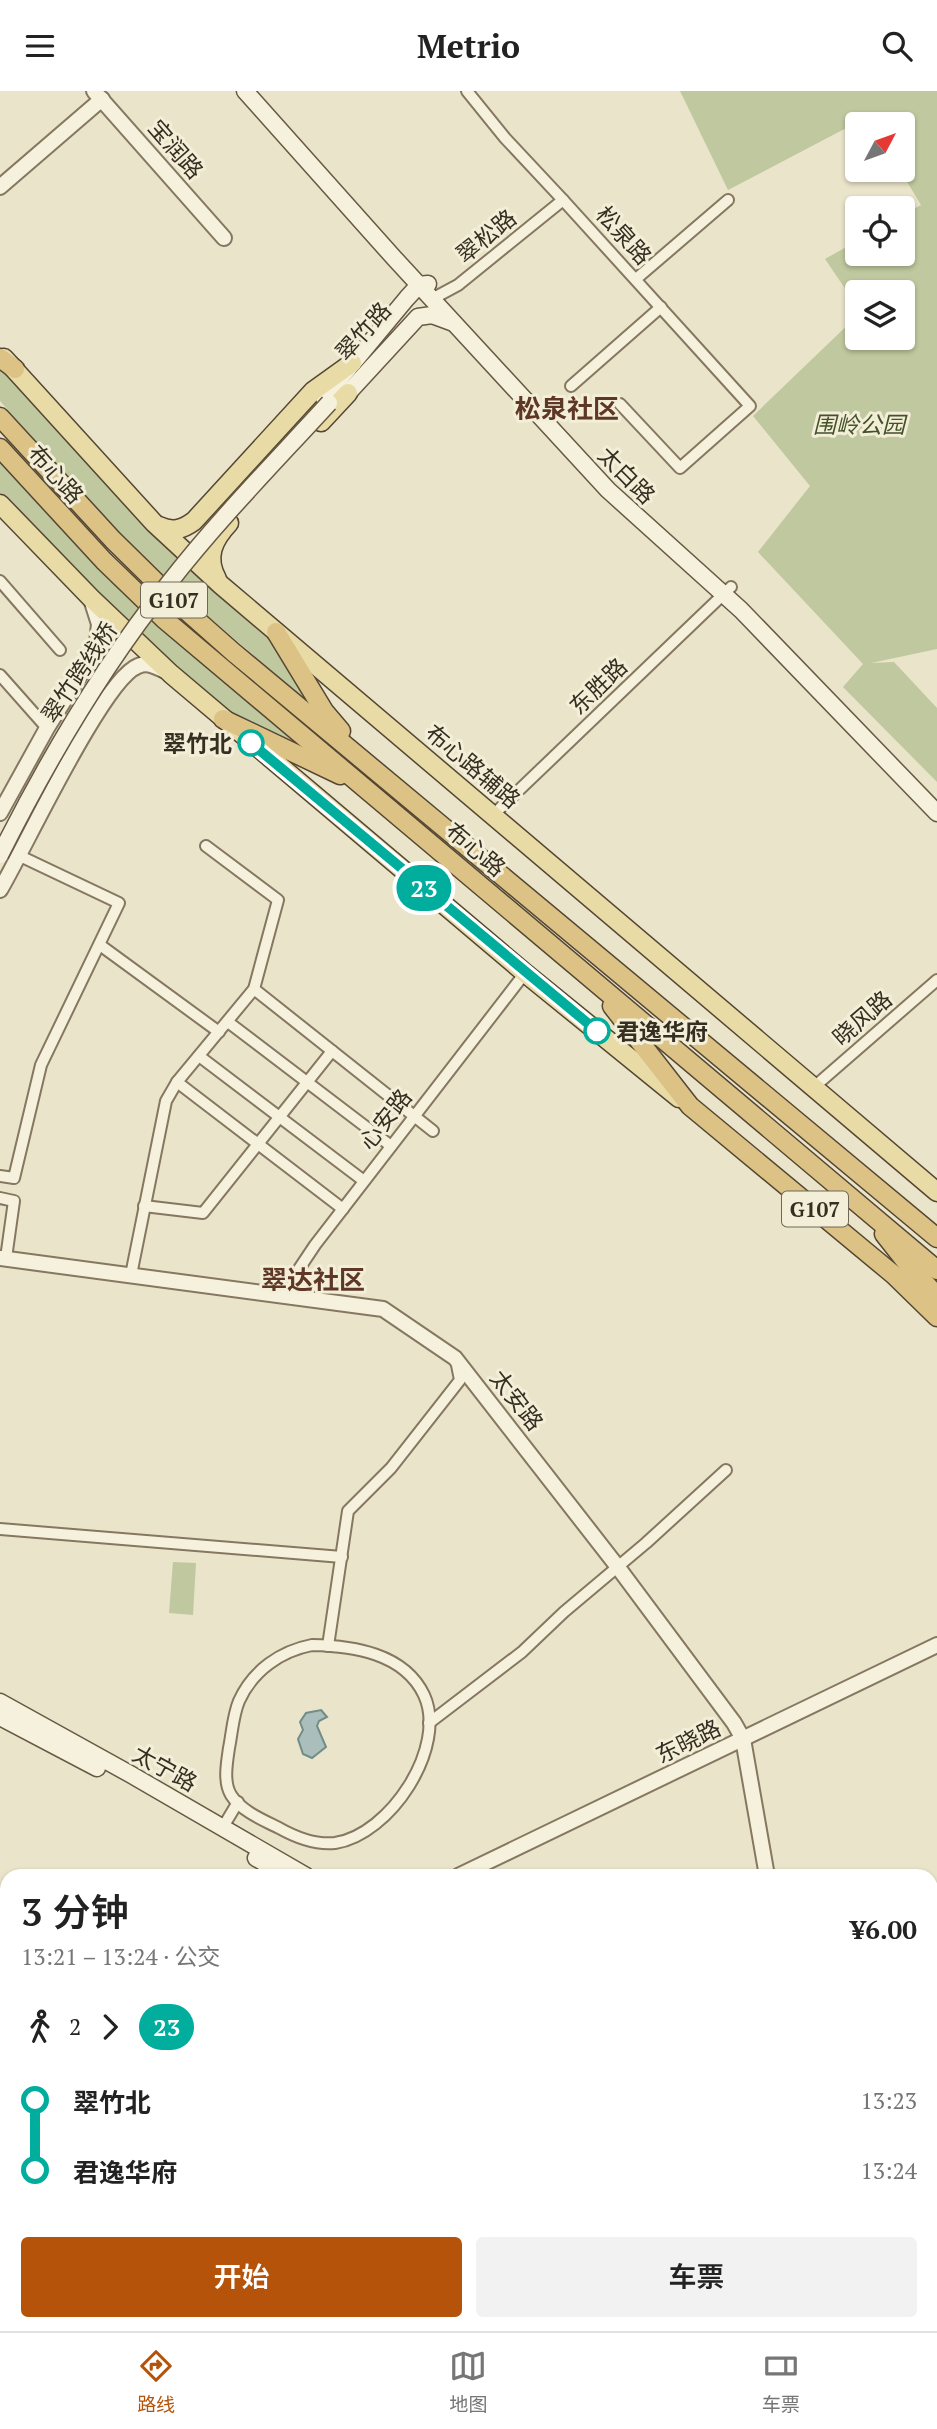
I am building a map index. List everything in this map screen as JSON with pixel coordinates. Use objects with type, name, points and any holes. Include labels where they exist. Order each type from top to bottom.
[{"type":"highway","points":[[0,356],[15,369]]},
{"type":"highway","name":"布心路","points":[[0,417],[113,540],[172,598],[233,652],[937,1238]]},
{"type":"highway","name":"布心路","points":[[0,448],[104,561],[146,602],[937,1270]]},
{"type":"highway","points":[[276,632],[324,711],[367,764]]},
{"type":"highway","points":[[223,719],[363,787]]},
{"type":"highway","name":"G107","points":[[591,978],[690,1106],[894,1275],[937,1317]]},
{"type":"highway","points":[[857,1202],[937,1296]]},
{"type":"main road","name":"太白路","points":[[245,91],[430,292],[606,475],[727,590],[937,799]]},
{"type":"main road","name":"太白路","points":[[260,91],[456,325],[614,496],[727,590],[937,813]]},
{"type":"main road","name":"翠竹路","points":[[326,400],[352,363],[430,292]]},
{"type":"main road","name":"翠竹路","points":[[326,400],[430,292]]},
{"type":"main road","name":"翠竹路","points":[[326,400],[348,393],[418,317],[441,316],[456,325]]},
{"type":"main road","points":[[155,523],[174,530],[182,529],[194,521],[313,391],[352,363]]},
{"type":"main road","name":"布心路辅路","points":[[15,369],[155,523],[221,585],[937,1192]]},
{"type":"main road","points":[[221,585],[215,576],[211,560],[213,544],[218,535],[348,393]]},
{"type":"main road","name":"翠竹跨线桥","points":[[0,842],[74,706],[139,610],[200,534],[326,400]]},
{"type":"main road","name":"翠竹跨线桥","points":[[0,855],[61,740],[139,622],[195,550],[326,400]]},
{"type":"main road","points":[[0,504],[91,598],[171,674],[525,973],[690,1106]]},
{"type":"main road","points":[[194,521],[191,530],[200,540],[209,541],[218,535]]},
{"type":"main road","name":"太宁路","points":[[0,1702],[294,1869]]},
{"type":"main road","name":"太宁路","points":[[0,1717],[128,1784],[274,1869]]},
{"type":"street","name":"松泉路","points":[[467,91],[505,138],[750,406],[680,468],[620,404]]},
{"type":"street","points":[[0,187],[98,95]]},
{"type":"street","name":"宝润路","points":[[98,95],[224,238]]},
{"type":"street","name":"翠松路","points":[[430,292],[458,285],[564,200]]},
{"type":"street","points":[[636,279],[728,200]]},
{"type":"street","points":[[571,386],[661,307]]},
{"type":"street","points":[[1,583],[60,650]]},
{"type":"street","name":"东胜路","points":[[493,815],[727,590]]},
{"type":"street","points":[[0,813],[87,664],[98,639],[99,628],[91,598]]},
{"type":"street","points":[[0,890],[66,764],[108,695],[116,672],[115,662],[102,655],[94,657],[87,664]]},
{"type":"street","points":[[108,695],[136,666],[147,663],[171,674]]},
{"type":"street","points":[[0,675],[47,729]]},
{"type":"street","points":[[131,1275],[163,1111],[177,1082],[254,989],[278,900],[206,846]]},
{"type":"street","points":[[0,1176],[14,1178],[41,1065],[119,903],[20,856]]},
{"type":"street","points":[[100,945],[219,1032]]},
{"type":"street","name":"心安路","points":[[288,1296],[299,1267],[525,973]]},
{"type":"street","name":"晓风路","points":[[814,1087],[937,980]]},
{"type":"street","points":[[254,989],[433,1131]]},
{"type":"street","points":[[228,1022],[391,1146]]},
{"type":"street","points":[[144,1206],[203,1213],[332,1051]]},
{"type":"street","points":[[199,1056],[364,1181]]},
{"type":"street","points":[[177,1082],[343,1209]]},
{"type":"street","points":[[0,1198],[14,1201],[3,1258]]},
{"type":"street","name":"太安路","points":[[3,1258],[383,1309],[456,1358],[734,1723],[743,1739],[766,1869]]},
{"type":"street","points":[[328,1646],[348,1511],[391,1468],[460,1380],[456,1358]]},
{"type":"street","points":[[429,1723],[522,1652],[726,1470]]},
{"type":"street","points":[[0,1529],[342,1557]]},
{"type":"street","points":[[312,1645],[371,1653],[402,1671],[423,1693],[429,1710],[429,1723],[422,1758],[409,1787],[395,1806],[376,1824],[354,1837],[334,1843],[313,1841],[278,1828],[256,1816],[237,1802],[230,1794],[226,1782],[233,1723],[239,1701],[250,1683],[274,1659],[296,1649],[312,1645]]},
{"type":"street","name":"东晓路","points":[[473,1869],[937,1645]]},
{"type":"street","points":[[223,1827],[237,1802]]},
{"type":"green space","name":"围岭公园","points":[[680,91],[937,91],[937,649],[871,663],[894,662],[937,708],[937,782],[843,687],[863,664],[758,552],[810,486],[753,416],[845,328],[845,350],[915,350],[915,280],[845,280],[845,288],[825,259],[845,248],[845,266],[915,266],[915,208],[921,205],[907,182],[915,182],[915,112],[845,112],[845,129],[728,190]]},
{"type":"green space","points":[[0,365],[264,631],[313,707],[155,570],[87,500],[0,401]]},
{"type":"green space","points":[[0,460],[318,759],[222,714],[107,607],[0,493]]},
{"type":"green space","points":[[173,1562],[196,1563],[193,1615],[169,1613]]},
{"type":"shaded area","points":[[321,1710],[327,1717],[319,1721],[317,1726],[326,1747],[312,1758],[303,1754],[298,1739],[303,1730],[300,1722],[306,1713]]},
{"type":"bus line","name":"23","points":[[251,743],[597,1031]]},
{"type":"place","name":"翠竹北","points":[[251,743]]},
{"type":"place","name":"君逸华府","points":[[597,1031]]},
{"type":"district","name":"松泉社区","points":[[567,408]]},
{"type":"district","name":"翠达社区","points":[[313,1279]]}]
